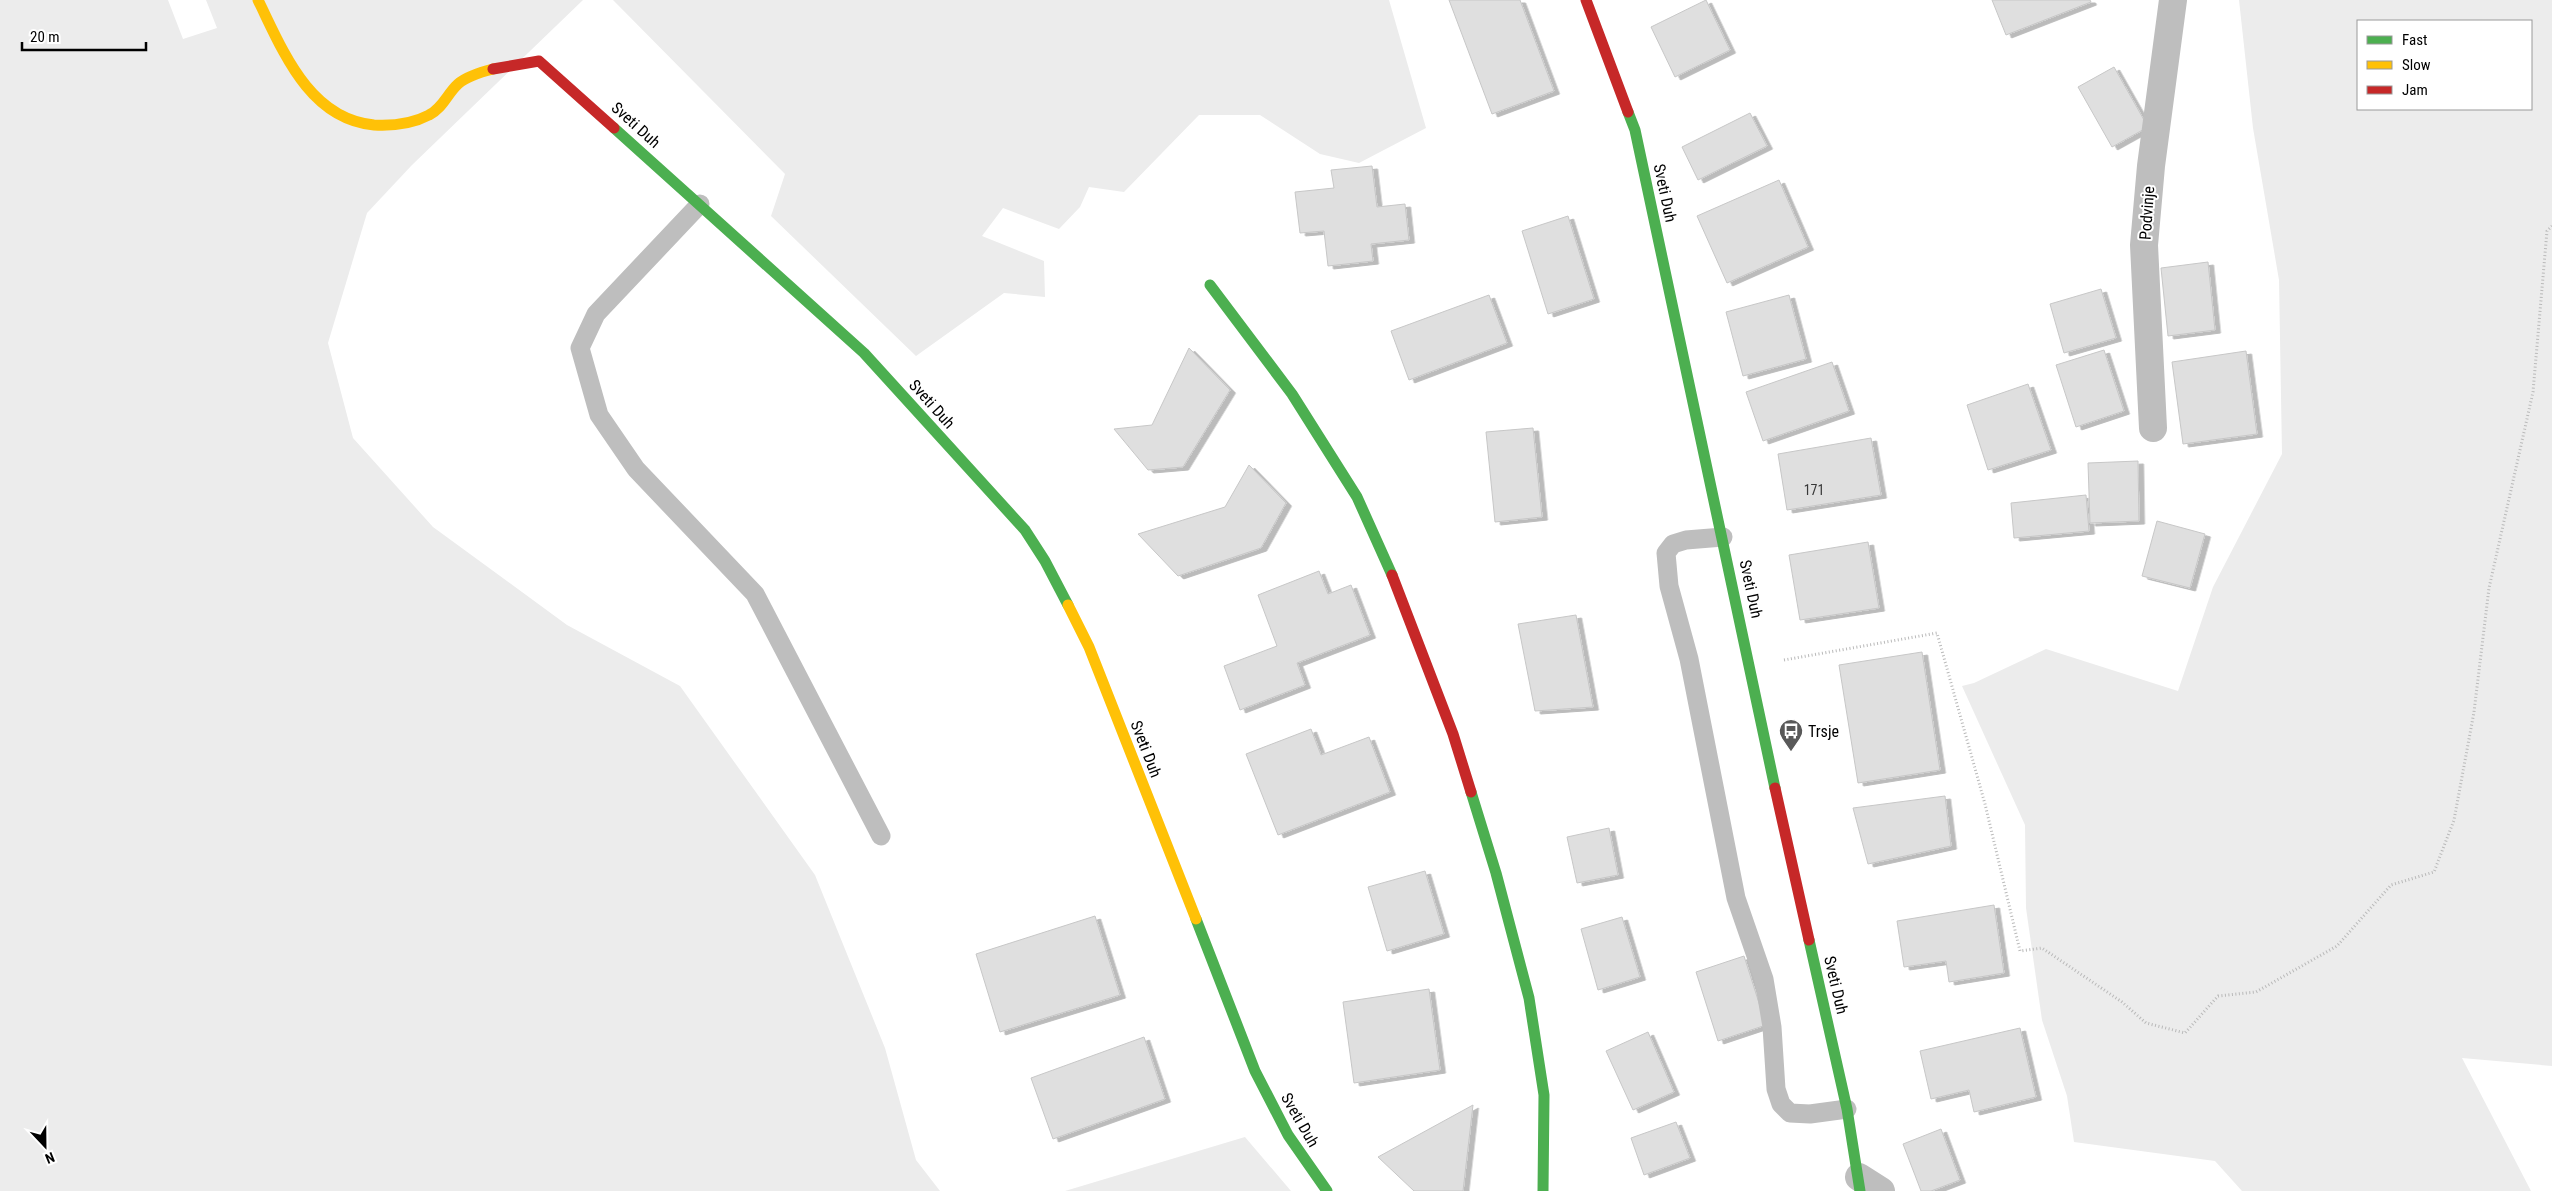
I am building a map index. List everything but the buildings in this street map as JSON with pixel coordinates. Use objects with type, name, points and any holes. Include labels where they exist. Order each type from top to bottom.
[{"type":"street","name":"Sveti Duh","points":[[258,0],[276,38],[314,97],[332,113],[354,123],[388,126],[412,123],[433,113],[459,84],[470,77],[539,61],[864,353],[1025,530],[1045,561],[1089,647],[1255,1072],[1288,1135],[1327,1191]]},
{"type":"street","name":"Sveti Duh","points":[[1586,0],[1635,130],[1778,800],[1847,1109],[1860,1184]]},
{"type":"street","name":"Podvinje","points":[[2153,428],[2144,246],[2151,166],[2173,0]]},
{"type":"street","points":[[1210,285],[1292,394],[1357,497],[1400,593],[1450,725],[1496,873],[1529,998],[1544,1095],[1543,1191]]},
{"type":"street","points":[[1860,1184],[1882,1191]]},
{"type":"lane","points":[[700,204],[596,314],[580,348],[599,415],[636,469],[755,594],[881,836]]},
{"type":"lane","points":[[1723,537],[1686,540],[1673,544],[1666,554],[1669,586],[1689,659],[1736,898],[1764,979],[1772,1027],[1776,1089],[1781,1104],[1790,1113],[1810,1114],[1847,1109]]},
{"type":"path","points":[[1792,658],[1937,633],[1985,804],[2020,951],[2042,948],[2122,1002],[2146,1023],[2185,1033],[2218,996],[2256,992],[2337,946],[2391,885],[2434,872],[2454,820],[2474,712],[2489,588],[2533,392],[2547,231],[2552,226]]},
{"type":"shaded area","points":[[0,0],[168,0],[183,39],[217,28],[206,0],[583,0],[412,165],[367,213],[328,343],[353,438],[433,527],[567,625],[680,686],[815,875],[885,1048],[916,1160],[940,1191],[0,1191]]},
{"type":"shaded area","points":[[613,0],[1389,0],[1426,128],[1359,163],[1320,154],[1260,115],[1199,115],[1124,192],[1089,187],[1080,207],[1059,229],[1003,208],[982,236],[1044,261],[1045,297],[1004,293],[916,356],[771,216],[785,174]]},
{"type":"shaded area","points":[[2239,0],[2552,0],[2552,1066],[2462,1058],[2531,1191],[2242,1191],[2215,1161],[2074,1142],[2067,1096],[2042,1020],[2026,908],[2025,825],[1962,686],[1974,683],[2046,649],[2178,691],[2213,587],[2282,454],[2279,280],[2253,128]]},
{"type":"shaded area","points":[[1245,1137],[1291,1191],[1065,1191]]},
{"type":"traffic: fast","points":[[1628,112],[1635,130],[1775,788]]},
{"type":"traffic: fast","points":[[614,128],[864,353],[1025,530],[1045,561],[1068,605]]},
{"type":"traffic: fast","points":[[1210,285],[1292,394],[1357,497],[1392,575]]},
{"type":"traffic: fast","points":[[1471,792],[1496,873],[1529,998],[1544,1095],[1543,1191]]},
{"type":"traffic: fast","points":[[1196,919],[1255,1071],[1288,1135],[1327,1191]]},
{"type":"traffic: fast","points":[[1809,940],[1847,1109],[1860,1191]]},
{"type":"traffic: slow","points":[[258,0],[278,40],[301,79],[315,96],[332,110],[351,120],[374,125],[395,125],[416,120],[438,109],[454,88],[462,81],[493,69]]},
{"type":"traffic: slow","points":[[1068,605],[1089,647],[1196,919]]},
{"type":"traffic: jam","points":[[1586,0],[1628,112]]},
{"type":"traffic: jam","points":[[493,69],[539,61],[614,128]]},
{"type":"traffic: jam","points":[[1392,575],[1453,734],[1471,792]]},
{"type":"traffic: jam","points":[[1775,788],[1809,940]]},
{"type":"place","name":"Trsje","points":[[1791,752]]}]
